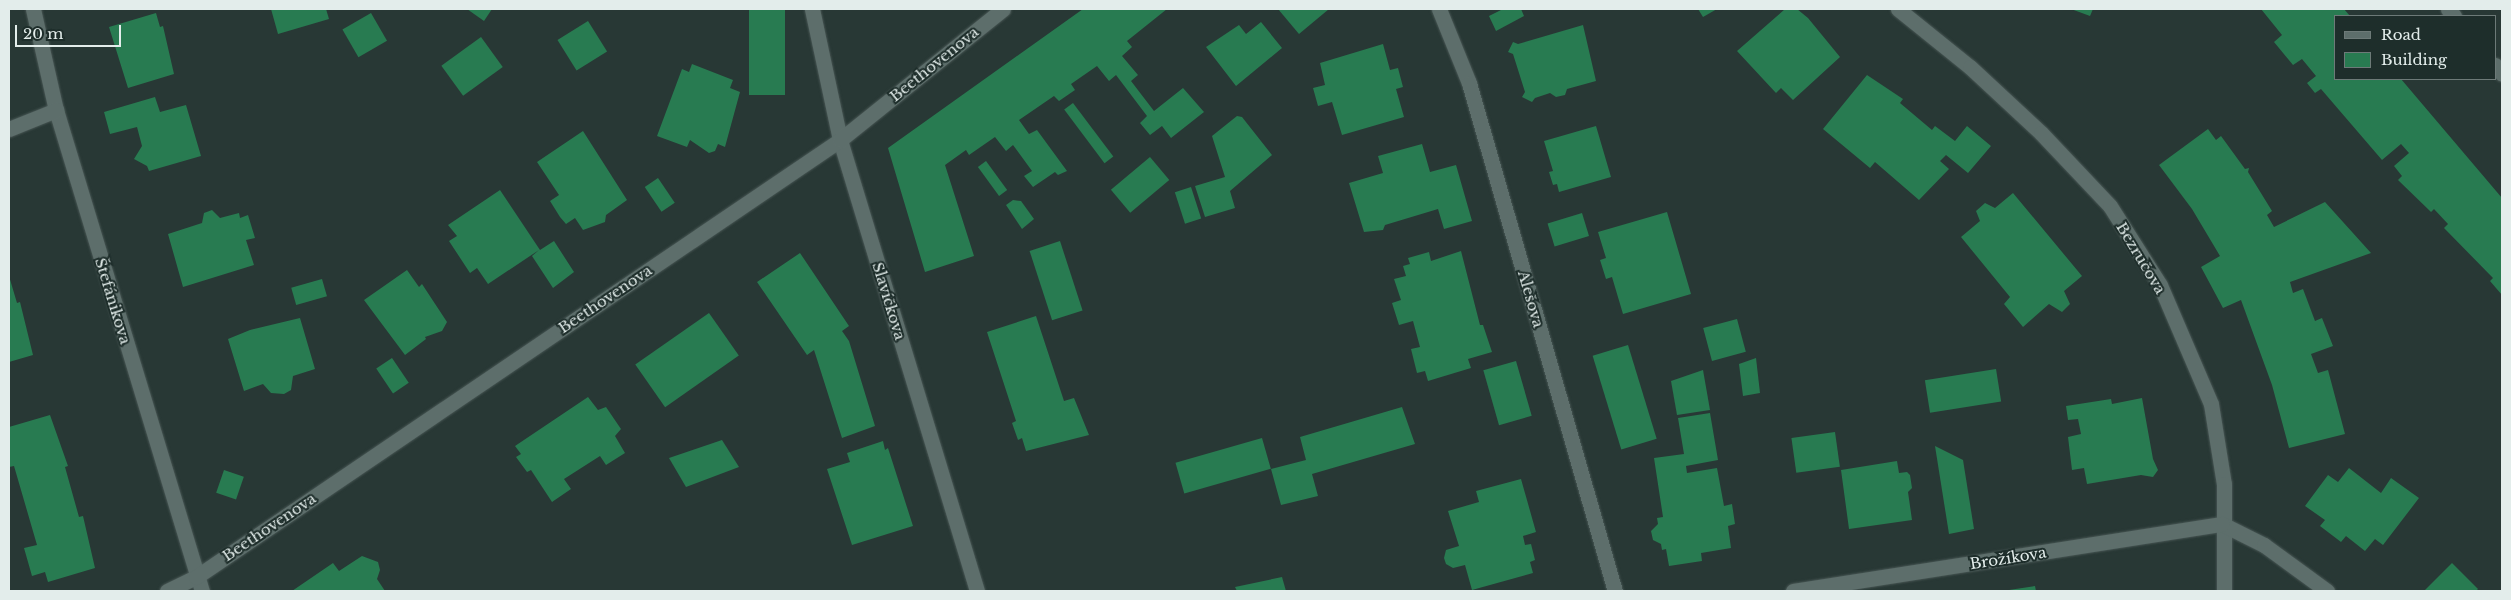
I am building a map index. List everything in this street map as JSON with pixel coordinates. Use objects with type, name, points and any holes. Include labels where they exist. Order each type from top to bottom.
[{"type":"street","name":"Štefánikova","points":[[33,9],[56,110],[196,577],[202,591]]},
{"type":"street","name":"Slavíčkova","points":[[812,9],[840,140],[977,591]]},
{"type":"street","name":"Beethovenova","points":[[167,591],[196,577],[840,140],[1003,9]]},
{"type":"street","name":"Alešova","points":[[1439,9],[1469,83],[1615,591]]},
{"type":"street","name":"Bezručova","points":[[1898,9],[2006,100],[2110,206],[2160,286],[2211,404],[2224,484],[2222,524],[2224,591]]},
{"type":"street","points":[[9,129],[56,110]]},
{"type":"street","points":[[2222,524],[2264,545],[2327,591]]},
{"type":"street","name":"Brožíkova","points":[[1793,591],[2222,524]]},
{"type":"building","points":[[271,9],[326,9],[329,19],[278,34]]},
{"type":"building","points":[[467,9],[492,9],[484,21]]},
{"type":"building","points":[[749,9],[785,9],[785,95],[749,95]]},
{"type":"building","points":[[1083,9],[1167,9],[1127,41],[1132,47],[1122,56],[1138,75],[1131,81],[1154,111],[1183,88],[1204,112],[1171,138],[1162,126],[1150,135],[1140,123],[1147,116],[1116,75],[1109,81],[1097,66],[1071,84],[1075,90],[1059,101],[1054,96],[1019,120],[1029,134],[1037,130],[1067,171],[1058,175],[1055,172],[1033,187],[1024,176],[1032,171],[1013,145],[1006,151],[995,137],[969,155],[966,150],[945,165],[974,256],[925,272],[888,148]]},
{"type":"building","points":[[1278,9],[1329,9],[1299,34]]},
{"type":"building","points":[[1503,9],[1521,9],[1524,16],[1496,31],[1489,16]]},
{"type":"building","points":[[1698,9],[1717,9],[1703,17]]},
{"type":"building","points":[[1785,9],[1797,9],[1808,18],[1840,57],[1793,100],[1781,88],[1776,93],[1737,51]]},
{"type":"building","points":[[2071,9],[2093,9],[2090,16]]},
{"type":"building","points":[[2261,9],[2344,9],[2349,15],[2334,15],[2334,80],[2402,80],[2502,198],[2502,295],[2490,281],[2493,278],[2444,228],[2448,224],[2434,209],[2431,212],[2398,180],[2402,176],[2394,166],[2409,153],[2401,144],[2382,160],[2321,89],[2315,93],[2307,83],[2316,76],[2302,59],[2293,65],[2274,42],[2282,35]]},
{"type":"building","points":[[156,13],[160,27],[163,26],[174,74],[128,88],[109,27]]},
{"type":"building","points":[[371,13],[387,41],[358,57],[342,30]]},
{"type":"building","points":[[588,21],[607,52],[577,71],[557,40]]},
{"type":"building","points":[[1261,22],[1282,48],[1236,86],[1206,47],[1239,25],[1246,34]]},
{"type":"building","points":[[1583,25],[1596,81],[1567,89],[1565,95],[1556,97],[1550,93],[1535,98],[1532,102],[1522,97],[1525,92],[1513,54],[1508,52],[1513,42],[1518,44]]},
{"type":"building","points":[[481,37],[503,67],[463,96],[441,66]]},
{"type":"building","points":[[1383,44],[1390,70],[1398,68],[1403,87],[1396,89],[1404,117],[1342,135],[1332,102],[1318,106],[1313,88],[1325,85],[1320,63]]},
{"type":"building","points":[[692,64],[733,80],[730,88],[740,92],[725,147],[718,144],[715,151],[709,153],[690,140],[687,147],[657,136],[682,69],[689,72]]},
{"type":"building","points":[[1867,75],[1903,99],[1900,103],[1932,130],[1935,126],[1955,141],[1967,126],[1991,146],[1968,173],[1946,155],[1940,161],[1949,169],[1919,200],[1875,162],[1870,168],[1823,129]]},
{"type":"building","points":[[155,97],[160,112],[186,105],[201,156],[149,171],[147,166],[134,159],[142,146],[137,127],[110,134],[104,112]]},
{"type":"building","points":[[1073,103],[1113,157],[1105,163],[1064,110]]},
{"type":"building","points":[[1237,116],[1242,117],[1272,155],[1230,191],[1235,208],[1205,217],[1195,186],[1225,177],[1212,136]]},
{"type":"building","points":[[1596,126],[1611,177],[1559,192],[1557,184],[1553,185],[1549,172],[1553,171],[1544,141]]},
{"type":"building","points":[[2208,129],[2216,140],[2221,136],[2245,169],[2249,168],[2248,172],[2272,211],[2267,215],[2274,227],[2325,202],[2371,253],[2290,282],[2293,293],[2303,289],[2315,321],[2322,318],[2333,346],[2311,354],[2318,373],[2328,370],[2345,434],[2289,448],[2272,385],[2241,300],[2223,308],[2201,267],[2220,256],[2192,209],[2159,165]]},
{"type":"building","points":[[583,131],[627,200],[606,215],[605,222],[583,230],[575,218],[566,224],[560,217],[550,201],[559,195],[537,162]]},
{"type":"building","points":[[1422,144],[1430,172],[1456,165],[1472,221],[1444,229],[1438,209],[1385,225],[1383,230],[1364,232],[1349,183],[1383,173],[1378,156]]},
{"type":"building","points":[[1150,157],[1169,180],[1130,213],[1111,190]]},
{"type":"building","points":[[986,161],[1007,190],[999,196],[978,167]]},
{"type":"building","points":[[658,178],[675,203],[662,212],[645,187]]},
{"type":"building","points":[[1191,187],[1201,218],[1185,224],[1175,192]]},
{"type":"building","points":[[500,190],[540,250],[554,241],[574,272],[553,288],[532,256],[539,250],[488,284],[477,268],[470,273],[449,241],[457,236],[448,225]]},
{"type":"building","points":[[2013,193],[2082,276],[2064,291],[2070,304],[2062,312],[2049,304],[2023,327],[2004,304],[2010,297],[1961,237],[1980,221],[1976,211],[1985,203],[1995,208]]},
{"type":"building","points":[[1013,200],[1021,201],[1034,219],[1022,229],[1006,205]]},
{"type":"building","points":[[212,210],[220,218],[239,213],[240,218],[248,215],[255,238],[246,240],[254,265],[183,287],[168,234],[202,223],[204,213]]},
{"type":"building","points":[[1667,212],[1691,294],[1623,314],[1612,277],[1606,279],[1600,260],[1606,258],[1598,232]]},
{"type":"building","points":[[1582,213],[1589,236],[1555,246],[1548,224]]},
{"type":"building","points":[[1060,241],[1083,310],[1052,320],[1030,251]]},
{"type":"building","points":[[1461,251],[1480,325],[1483,325],[1492,352],[1468,359],[1471,368],[1428,381],[1425,371],[1417,373],[1411,349],[1420,347],[1413,321],[1399,325],[1392,303],[1401,300],[1394,279],[1406,276],[1403,266],[1410,264],[1408,258],[1429,252],[1431,261]]},
{"type":"building","points":[[800,253],[849,326],[842,331],[849,341],[875,426],[842,438],[814,350],[807,355],[757,282]]},
{"type":"building","points":[[407,270],[419,287],[422,284],[447,322],[442,331],[425,337],[426,339],[405,355],[364,300]]},
{"type":"building","points":[[9,276],[17,303],[20,302],[33,355],[9,362]]},
{"type":"building","points":[[322,279],[327,296],[296,305],[291,288]]},
{"type":"building","points":[[709,313],[739,356],[665,407],[635,365]]},
{"type":"building","points":[[1036,316],[1064,401],[1074,398],[1089,435],[1026,451],[1022,438],[1018,440],[1012,423],[1016,421],[987,332]]},
{"type":"building","points":[[300,318],[315,369],[293,376],[291,390],[284,394],[271,393],[263,384],[244,391],[228,339],[250,330]]},
{"type":"building","points":[[1737,319],[1746,352],[1712,361],[1703,328]]},
{"type":"building","points":[[1628,345],[1657,439],[1621,450],[1593,356]]},
{"type":"building","points":[[392,358],[409,383],[393,393],[376,369]]},
{"type":"building","points":[[1756,358],[1760,393],[1743,396],[1739,364]]},
{"type":"building","points":[[1516,361],[1532,416],[1499,425],[1483,370]]},
{"type":"building","points":[[1996,369],[2001,402],[1930,413],[1925,380]]},
{"type":"building","points":[[1703,370],[1710,410],[1677,415],[1671,381]]},
{"type":"building","points":[[588,397],[598,410],[606,407],[621,429],[615,436],[625,453],[606,465],[600,456],[564,479],[571,489],[552,502],[531,470],[527,472],[516,457],[521,454],[515,446]]},
{"type":"building","points":[[2142,398],[2153,459],[2158,470],[2153,477],[2141,475],[2087,484],[2084,468],[2072,470],[2068,437],[2081,434],[2078,419],[2068,420],[2066,406],[2111,399],[2112,404]]},
{"type":"building","points":[[1402,407],[1415,444],[1312,474],[1318,496],[1281,505],[1271,469],[1306,460],[1300,437]]},
{"type":"building","points":[[1710,413],[1718,460],[1686,466],[1687,473],[1717,468],[1724,506],[1732,504],[1735,524],[1728,526],[1731,548],[1701,553],[1702,561],[1669,566],[1666,549],[1662,550],[1661,544],[1653,540],[1651,531],[1658,524],[1657,518],[1663,517],[1654,458],[1684,454],[1678,418]]},
{"type":"building","points":[[50,415],[68,466],[65,467],[79,517],[83,516],[95,568],[48,582],[45,572],[32,576],[24,548],[37,545],[14,466],[9,467],[9,427]]},
{"type":"building","points":[[1835,432],[1840,467],[1796,473],[1791,438]]},
{"type":"building","points":[[1262,438],[1271,469],[1184,494],[1175,463]]},
{"type":"building","points":[[722,440],[739,467],[686,487],[669,458]]},
{"type":"building","points":[[883,441],[885,450],[888,448],[913,526],[852,545],[827,469],[850,462],[847,453]]},
{"type":"building","points":[[1935,446],[1963,460],[1974,529],[1949,534]]},
{"type":"building","points":[[1897,461],[1899,473],[1907,472],[1910,475],[1912,488],[1908,492],[1912,520],[1849,529],[1841,470]]},
{"type":"building","points":[[2349,468],[2381,493],[2391,478],[2419,498],[2383,545],[2375,539],[2365,551],[2346,536],[2341,542],[2320,526],[2325,520],[2305,506],[2328,475],[2338,482]]},
{"type":"building","points":[[224,470],[244,477],[236,500],[216,493]]},
{"type":"building","points":[[1521,479],[1536,532],[1523,536],[1525,545],[1531,544],[1535,560],[1530,562],[1533,573],[1472,590],[1465,565],[1453,568],[1446,564],[1444,558],[1446,550],[1459,546],[1448,511],[1479,502],[1476,491]]},
{"type":"building","points":[[362,556],[378,562],[380,570],[377,579],[385,591],[292,591],[333,563],[339,571]]},
{"type":"building","points":[[2452,563],[2478,589],[2476,591],[2424,591]]},
{"type":"building","points":[[1282,577],[1286,591],[1237,591],[1235,587]]},
{"type":"building","points":[[2035,586],[2036,591],[2009,591],[2009,590]]}]
